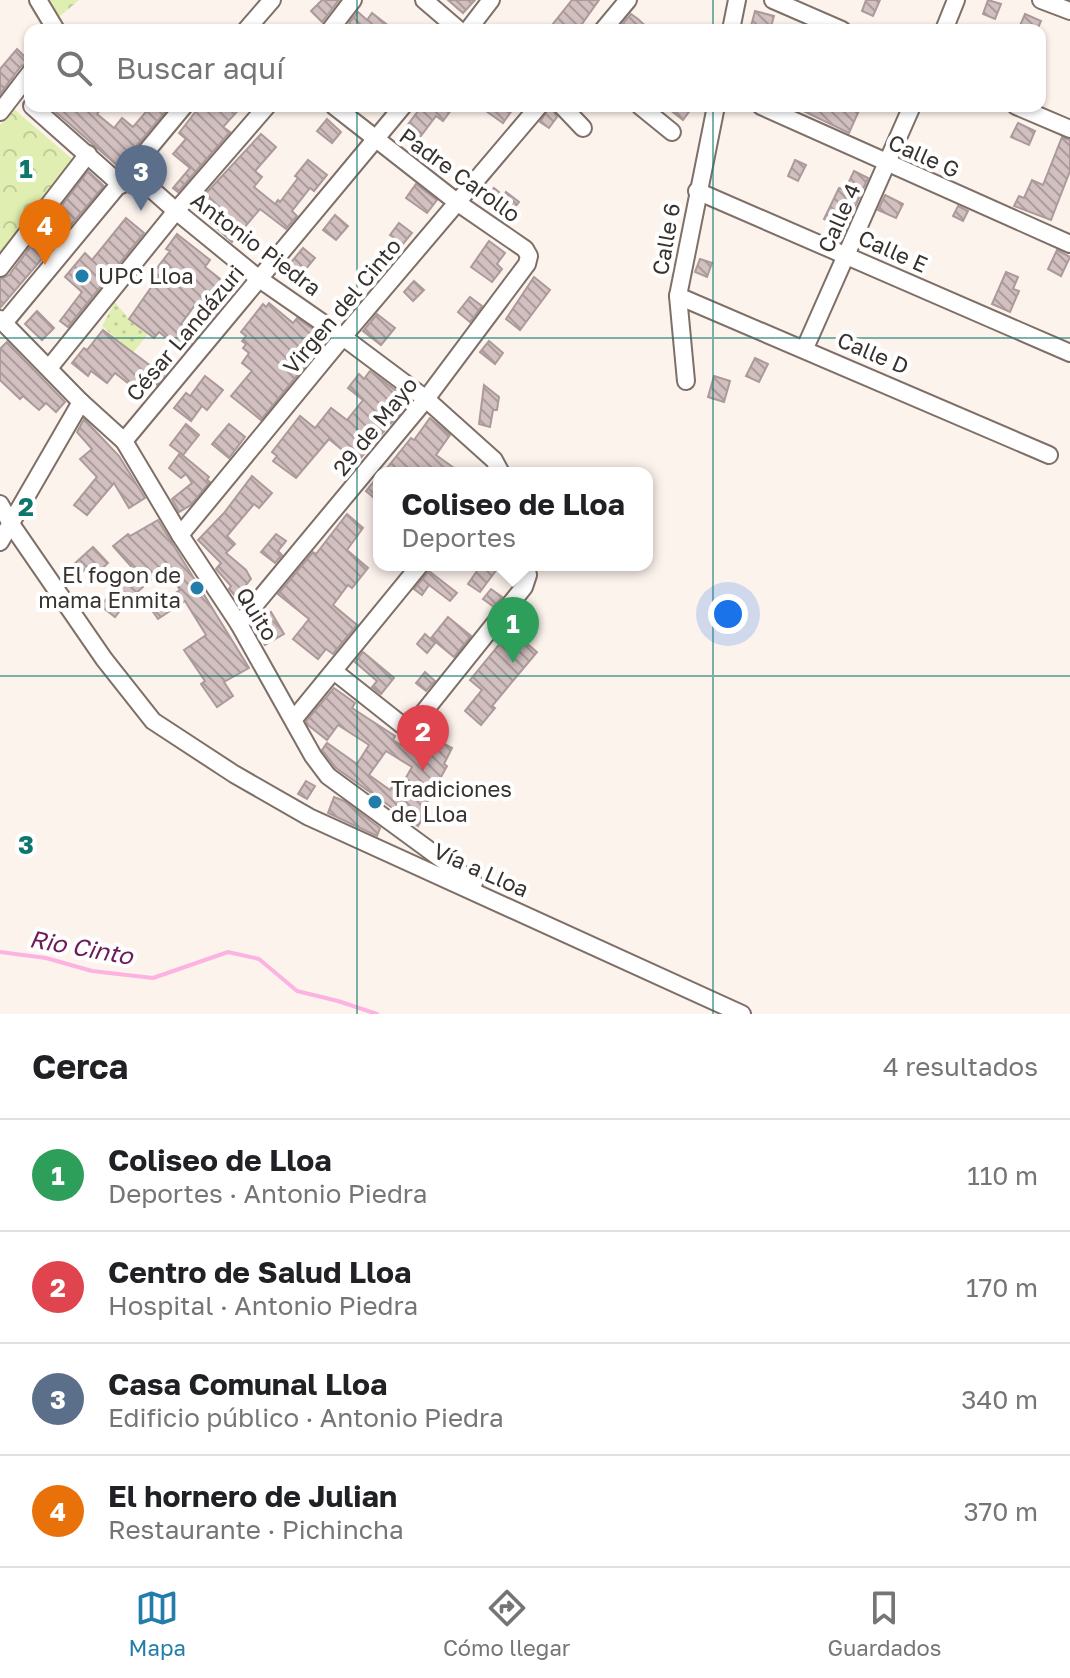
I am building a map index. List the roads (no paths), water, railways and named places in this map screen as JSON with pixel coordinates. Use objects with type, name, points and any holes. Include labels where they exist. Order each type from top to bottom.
[{"type":"street","points":[[38,0],[52,24]]},
{"type":"street","points":[[251,24],[272,0]]},
{"type":"street","points":[[335,24],[353,0]]},
{"type":"street","points":[[424,0],[452,24]]},
{"type":"street","points":[[473,24],[491,0]]},
{"type":"street","points":[[608,24],[628,0]]},
{"type":"street","points":[[732,24],[737,0]]},
{"type":"street","points":[[773,0],[828,24]]},
{"type":"street","points":[[946,24],[956,0]]},
{"type":"street","points":[[1041,0],[1070,11]]},
{"type":"street","points":[[0,112],[24,81]]},
{"type":"street","points":[[15,92],[24,99]]},
{"type":"street","points":[[39,112],[121,185]]},
{"type":"street","points":[[2,321],[121,185],[179,112]]},
{"type":"street","points":[[49,368],[176,211],[262,112]]},
{"type":"street","name":"Padre Carollo","points":[[341,112],[458,203],[525,249]]},
{"type":"street","name":"César Landázuri","points":[[124,441],[398,112]]},
{"type":"street","name":"Virgen del Cinto","points":[[180,535],[534,112]]},
{"type":"street","points":[[568,112],[583,128]]},
{"type":"street","points":[[647,112],[672,132]]},
{"type":"street","name":"Calle 6","points":[[686,381],[678,296],[715,112]]},
{"type":"street","name":"Calle G","points":[[774,112],[1070,244]]},
{"type":"street","name":"Calle 4","points":[[805,348],[909,112]]},
{"type":"street","points":[[1030,112],[1070,129]]},
{"type":"street","points":[[0,268],[88,154]]},
{"type":"street","name":"Antonio Piedra","points":[[131,171],[258,278],[426,399],[495,467]]},
{"type":"street","name":"Calle E","points":[[697,191],[1070,353]]},
{"type":"street","name":"29 de Mayo","points":[[239,624],[426,399],[527,264],[529,256],[525,249]]},
{"type":"street","name":"Calle D","points":[[678,296],[1049,455]]},
{"type":"street","name":"Quito","points":[[2,321],[124,441],[180,535],[239,624],[313,756],[328,776],[501,903]]},
{"type":"street","points":[[0,542],[81,402]]},
{"type":"street","name":"Vía a Lloa","points":[[0,504],[104,659],[153,721],[234,774],[309,817],[742,1014]]},
{"type":"street","points":[[294,719],[415,571]]},
{"type":"street","points":[[335,672],[402,725],[411,728],[524,587],[527,571]]},
{"type":"waterway","name":"Rio Cinto","points":[[0,952],[46,958],[92,971],[153,978],[228,952],[259,959],[297,991],[377,1014]]},
{"type":"place","name":"Casa Comunal Lloa","points":[[141,211]]},
{"type":"place","name":"El hornero de Julian","points":[[45,265]]},
{"type":"place","name":"UPC Lloa","points":[[82,276]]},
{"type":"place","name":"El fogon de mama Enmita","points":[[197,588]]},
{"type":"place","name":"Coliseo de Lloa","points":[[513,663]]},
{"type":"place","name":"Centro de Salud Lloa","points":[[423,771]]},
{"type":"place","name":"Tradiciones de Lloa","points":[[375,802]]}]
